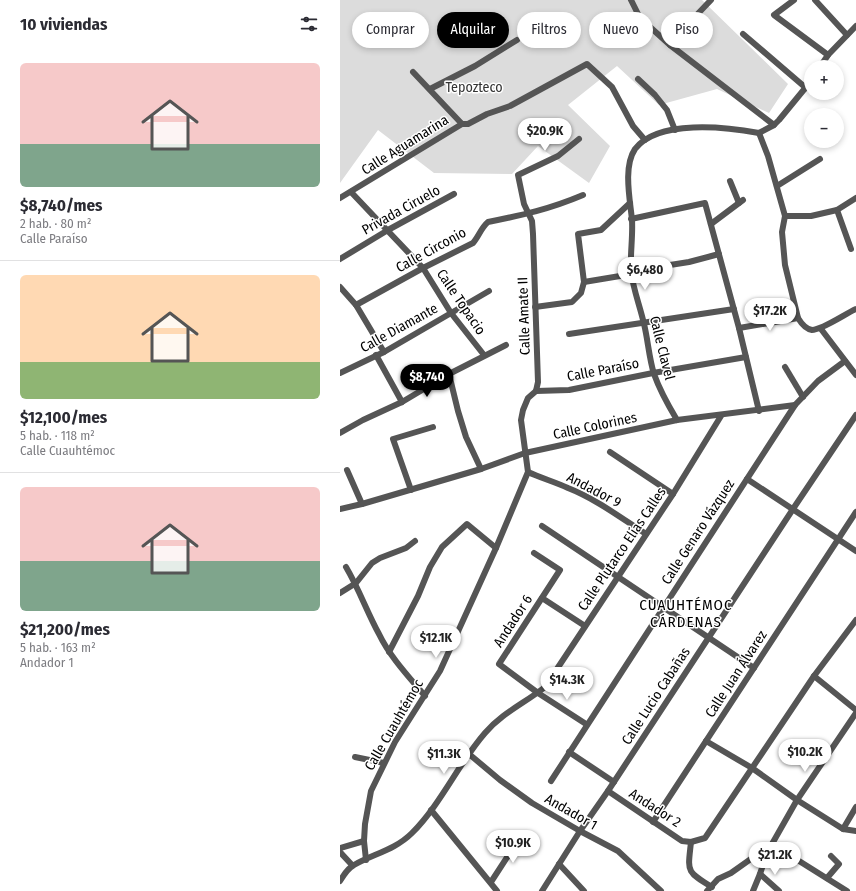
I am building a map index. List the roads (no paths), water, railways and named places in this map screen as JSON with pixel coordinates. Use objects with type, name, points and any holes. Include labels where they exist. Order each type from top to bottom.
[{"type":"street","points":[[631,0],[640,18],[661,37]]},
{"type":"street","points":[[700,12],[711,0]]},
{"type":"street","points":[[794,0],[774,16],[828,56]]},
{"type":"street","points":[[815,0],[847,36]]},
{"type":"street","points":[[825,60],[856,28]]},
{"type":"street","points":[[743,34],[804,86]]},
{"type":"street","points":[[430,89],[475,66],[517,40]]},
{"type":"street","points":[[674,48],[774,125]]},
{"type":"street","name":"Calle Aguamarina","points":[[340,198],[462,124],[468,124],[487,114],[510,106],[587,64],[612,87],[633,126],[645,140]]},
{"type":"street","points":[[413,72],[462,124]]},
{"type":"street","points":[[638,79],[655,95],[667,110],[674,130]]},
{"type":"street","points":[[645,140],[657,133],[704,127],[722,127],[759,133],[774,125],[804,90]]},
{"type":"street","points":[[759,133],[768,156],[785,216],[782,232],[785,265],[798,318],[803,326],[811,330],[821,329],[856,309]]},
{"type":"street","name":"Calle Amate II","points":[[536,391],[538,382],[533,234],[530,214],[524,204],[518,175],[558,156],[579,139]]},
{"type":"street","name":"Calle Clavel","points":[[645,140],[636,148],[630,159],[628,176],[632,219],[630,256],[632,274],[644,323],[653,373],[664,399],[677,420]]},
{"type":"street","points":[[777,186],[820,159]]},
{"type":"street","points":[[711,224],[741,202],[730,180]]},
{"type":"street","name":"Calle Topacio","points":[[351,192],[423,268],[451,313],[484,356]]},
{"type":"street","name":"Privada Ciruelo","points":[[340,259],[388,230],[454,194]]},
{"type":"street","name":"Calle Circonio","points":[[356,305],[423,268],[473,243],[479,237],[484,225],[488,222],[530,214],[556,206],[583,195]]},
{"type":"street","points":[[785,216],[811,216],[837,210],[856,198]]},
{"type":"street","points":[[535,307],[572,302],[581,293],[584,282],[578,234],[601,230],[630,203]]},
{"type":"street","points":[[632,219],[705,203],[760,411]]},
{"type":"street","points":[[837,210],[850,249]]},
{"type":"street","points":[[584,282],[632,274],[651,268],[689,262],[719,254]]},
{"type":"street","points":[[340,287],[356,305],[384,352]]},
{"type":"street","name":"Calle Diamante","points":[[340,373],[384,352],[489,291]]},
{"type":"street","points":[[569,334],[734,309]]},
{"type":"street","points":[[739,328],[798,318]]},
{"type":"street","points":[[821,329],[856,376]]},
{"type":"street","points":[[340,433],[363,420],[402,402],[449,374],[506,345]]},
{"type":"street","points":[[376,355],[402,402]]},
{"type":"street","name":"Calle Paraíso","points":[[536,391],[569,390],[653,373],[746,357]]},
{"type":"street","points":[[795,405],[818,380],[845,361]]},
{"type":"street","points":[[785,367],[803,397]]},
{"type":"street","points":[[449,374],[458,412],[466,437],[481,469]]},
{"type":"street","points":[[528,472],[521,420],[528,398],[536,391]]},
{"type":"street","name":"Calle Colorines","points":[[340,509],[481,469],[525,453],[677,420],[721,416],[795,405]]},
{"type":"street","name":"Calle Genaro Vázquez","points":[[551,780],[586,724],[795,405]]},
{"type":"street","name":"Calle Lucio Cabañas","points":[[542,891],[793,509],[854,423],[856,415]]},
{"type":"street","name":"Calle Plutarco Elías Calles","points":[[352,866],[397,846],[412,834],[431,810],[469,754],[486,732],[513,708],[545,687],[673,494],[721,416]]},
{"type":"street","points":[[411,490],[393,439],[433,427]]},
{"type":"street","points":[[610,452],[673,494]]},
{"type":"street","points":[[347,470],[362,504]]},
{"type":"street","name":"Andador 9","points":[[528,472],[592,499],[646,534]]},
{"type":"street","name":"Calle Cuauhtémoc","points":[[366,860],[364,841],[366,816],[371,791],[395,742],[425,696],[446,659],[496,548],[528,472]]},
{"type":"street","points":[[747,479],[856,550]]},
{"type":"street","name":"Calle Juan Álvarez","points":[[653,822],[856,512]]},
{"type":"street","points":[[389,652],[418,596],[430,567],[442,547],[467,524],[496,548]]},
{"type":"street","points":[[542,526],[619,576],[754,668]]},
{"type":"street","points":[[340,593],[356,584],[372,564],[380,558],[406,548],[414,542]]},
{"type":"street","name":"Andador 6","points":[[534,553],[560,570],[499,664],[538,693]]},
{"type":"street","points":[[346,567],[356,584],[379,635],[389,652],[425,696]]},
{"type":"street","points":[[542,598],[585,626]]},
{"type":"street","points":[[770,845],[731,873],[718,879],[710,889],[695,876],[688,867],[691,842],[705,838],[814,676],[856,620]]},
{"type":"street","points":[[814,676],[856,710]]},
{"type":"street","points":[[538,693],[586,724]]},
{"type":"street","points":[[753,891],[770,845],[797,800],[856,713]]},
{"type":"street","points":[[706,741],[752,768],[797,800],[843,829],[856,831]]},
{"type":"street","points":[[569,752],[614,782]]},
{"type":"street","name":"Andador 1","points":[[469,754],[515,792],[580,831],[618,851],[661,891]]},
{"type":"street","points":[[356,757],[384,763]]},
{"type":"street","name":"Andador 2","points":[[608,791],[682,841],[691,842]]},
{"type":"street","points":[[843,829],[856,807]]},
{"type":"street","points":[[431,810],[497,891]]},
{"type":"street","points":[[491,882],[521,836]]},
{"type":"street","points":[[340,848],[364,841]]},
{"type":"street","points":[[770,845],[848,891]]},
{"type":"street","points":[[340,852],[352,866],[340,881]]},
{"type":"street","points":[[827,878],[839,864],[831,856]]},
{"type":"street","points":[[559,864],[584,891]]},
{"type":"street","points":[[760,874],[779,891]]},
{"type":"district","name":"CUAUHTÉMOC CÁRDENAS","points":[[686,614]]},
{"type":"park label","name":"Tepozteco","points":[[474,87]]}]
